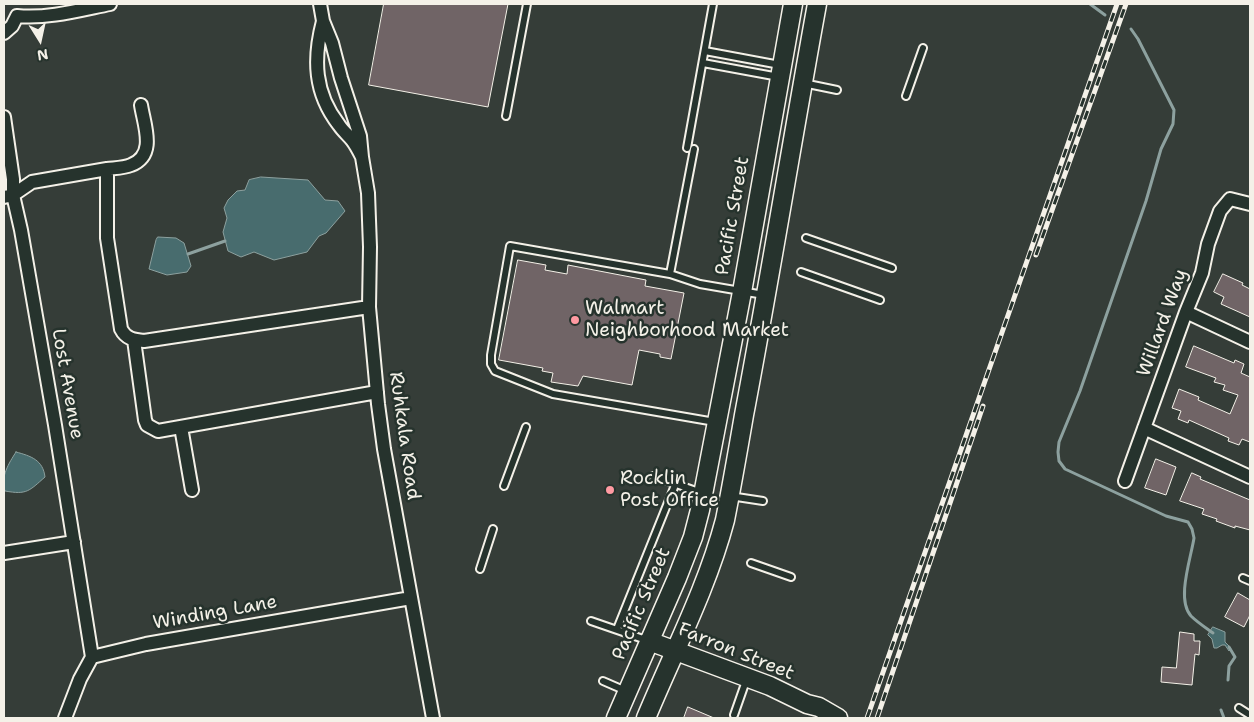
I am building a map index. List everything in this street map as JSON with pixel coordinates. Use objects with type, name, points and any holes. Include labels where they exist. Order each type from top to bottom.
[{"type":"main road","name":"Pacific Street","points":[[616,718],[693,537],[742,292],[793,4]]},
{"type":"main road","points":[[646,718],[716,552],[730,496],[817,4]]},
{"type":"main road","points":[[780,71],[790,84],[782,137],[790,154]]},
{"type":"main road","name":"Farron Street","points":[[649,641],[747,677],[807,704],[819,707],[838,718]]},
{"type":"main road","name":"Farron Street","points":[[807,704],[815,713],[824,718]]},
{"type":"street","points":[[4,33],[12,26],[17,16],[48,16],[110,4]]},
{"type":"street","name":"Ruhkala Road","points":[[320,4],[323,21],[332,43],[358,130],[368,193],[370,247],[369,307],[384,449],[433,718]]},
{"type":"street","name":"Ruhkala Road","points":[[323,21],[316,52],[320,90],[339,126],[353,141],[362,157]]},
{"type":"street","points":[[8,196],[32,182],[130,166],[139,161],[148,145],[141,105]]},
{"type":"street","name":"Lost Avenue","points":[[4,117],[13,179],[8,196],[21,230],[47,376],[92,657]]},
{"type":"street","points":[[107,169],[106,221],[111,265],[122,329],[124,334],[134,340],[144,341],[369,307]]},
{"type":"street","name":"Willard Way","points":[[1125,480],[1202,273],[1208,244],[1220,211],[1230,199],[1250,204]]},
{"type":"street","points":[[1186,312],[1250,342]]},
{"type":"street","points":[[134,340],[147,426],[158,431],[377,392]]},
{"type":"street","points":[[181,427],[192,490]]},
{"type":"street","points":[[1144,428],[1250,477]]},
{"type":"street","points":[[4,553],[74,542]]},
{"type":"street","name":"Winding Lane","points":[[92,657],[146,644],[411,598]]},
{"type":"street","points":[[64,718],[80,679],[92,657]]},
{"type":"lane","points":[[506,116],[527,4]]},
{"type":"lane","points":[[670,274],[702,63],[713,4]]},
{"type":"lane","points":[[906,96],[923,48]]},
{"type":"lane","points":[[705,51],[780,71]]},
{"type":"lane","points":[[702,63],[780,71]]},
{"type":"lane","points":[[802,83],[837,90]]},
{"type":"lane","points":[[806,238],[892,268]]},
{"type":"lane","points":[[717,422],[553,394],[496,370],[491,364],[510,246],[670,274],[700,284],[767,295]]},
{"type":"lane","points":[[801,272],[880,300]]},
{"type":"lane","points":[[504,486],[526,427]]},
{"type":"lane","points":[[653,476],[703,493]]},
{"type":"lane","points":[[617,630],[675,484]]},
{"type":"lane","points":[[730,496],[763,501]]},
{"type":"lane","points":[[480,569],[493,530]]},
{"type":"lane","points":[[751,564],[791,577]]},
{"type":"lane","points":[[1243,578],[1250,581]]},
{"type":"lane","points":[[591,621],[649,641]]},
{"type":"lane","points":[[734,716],[747,677]]},
{"type":"lane","points":[[603,681],[628,691]]},
{"type":"lane","points":[[1239,708],[1250,715]]},
{"type":"water","points":[[261,177],[308,180],[325,200],[338,201],[345,211],[326,233],[319,236],[307,252],[274,260],[254,252],[241,257],[228,251],[223,232],[227,218],[224,208],[228,200],[237,191],[245,190],[249,180]]},
{"type":"water","points":[[158,237],[176,238],[184,243],[191,266],[187,272],[167,275],[149,269]]},
{"type":"water","points":[[16,452],[27,455],[35,460],[42,466],[44,471],[45,477],[31,489],[23,492],[5,491],[4,486],[4,475]]},
{"type":"water","points":[[1213,627],[1225,632],[1225,642],[1231,648],[1229,651],[1225,645],[1214,648],[1212,639],[1208,635]]},
{"type":"building","points":[[384,4],[508,4],[488,107],[369,85]]},
{"type":"building","name":"Walmart Neighborhood Market","points":[[518,260],[546,265],[545,270],[567,274],[568,265],[646,280],[645,286],[684,293],[671,359],[660,357],[660,354],[639,350],[632,385],[583,376],[578,386],[551,382],[553,373],[542,371],[543,368],[499,360]]},
{"type":"building","points":[[1223,274],[1243,283],[1242,285],[1250,289],[1250,317],[1221,304],[1224,297],[1214,292]]},
{"type":"building","points":[[1194,346],[1234,363],[1235,360],[1244,364],[1241,373],[1250,377],[1250,442],[1242,439],[1239,445],[1228,441],[1229,438],[1189,420],[1188,423],[1178,419],[1181,411],[1172,408],[1179,389],[1199,397],[1198,400],[1230,414],[1238,395],[1223,390],[1225,385],[1214,382],[1216,378],[1186,367]]},
{"type":"building","points":[[1156,459],[1176,467],[1166,495],[1145,488]]},
{"type":"building","points":[[1192,473],[1201,477],[1200,479],[1250,500],[1250,530],[1235,526],[1235,528],[1216,521],[1217,519],[1202,514],[1204,509],[1180,501]]},
{"type":"building","points":[[1238,593],[1250,600],[1250,615],[1244,627],[1225,617]]},
{"type":"building","points":[[1180,632],[1194,634],[1194,641],[1200,641],[1199,655],[1195,654],[1192,685],[1161,682],[1162,667],[1176,668]]},
{"type":"building","points":[[688,707],[714,718],[684,718]]},
{"type":"waterway","points":[[1090,4],[1105,15]]},
{"type":"waterway","points":[[1131,29],[1174,110],[1173,124],[1161,149],[1146,201],[1080,391],[1059,442],[1059,461],[1065,469],[1166,516],[1188,522],[1194,538],[1186,578],[1185,600],[1187,609],[1193,618],[1213,633]]},
{"type":"waterway","points":[[188,254],[225,241]]},
{"type":"waterway","points":[[1228,680],[1229,666],[1235,657],[1229,647]]},
{"type":"waterway","points":[[1221,710],[1224,718]]},
{"type":"railway","points":[[867,718],[1117,4]]},
{"type":"railway","points":[[1036,255],[1126,4]]},
{"type":"railway","points":[[877,718],[983,406]]},
{"type":"place","name":"Walmart Neighborhood Market","points":[[575,320]]},
{"type":"place","name":"Rocklin Post Office","points":[[610,490]]}]
